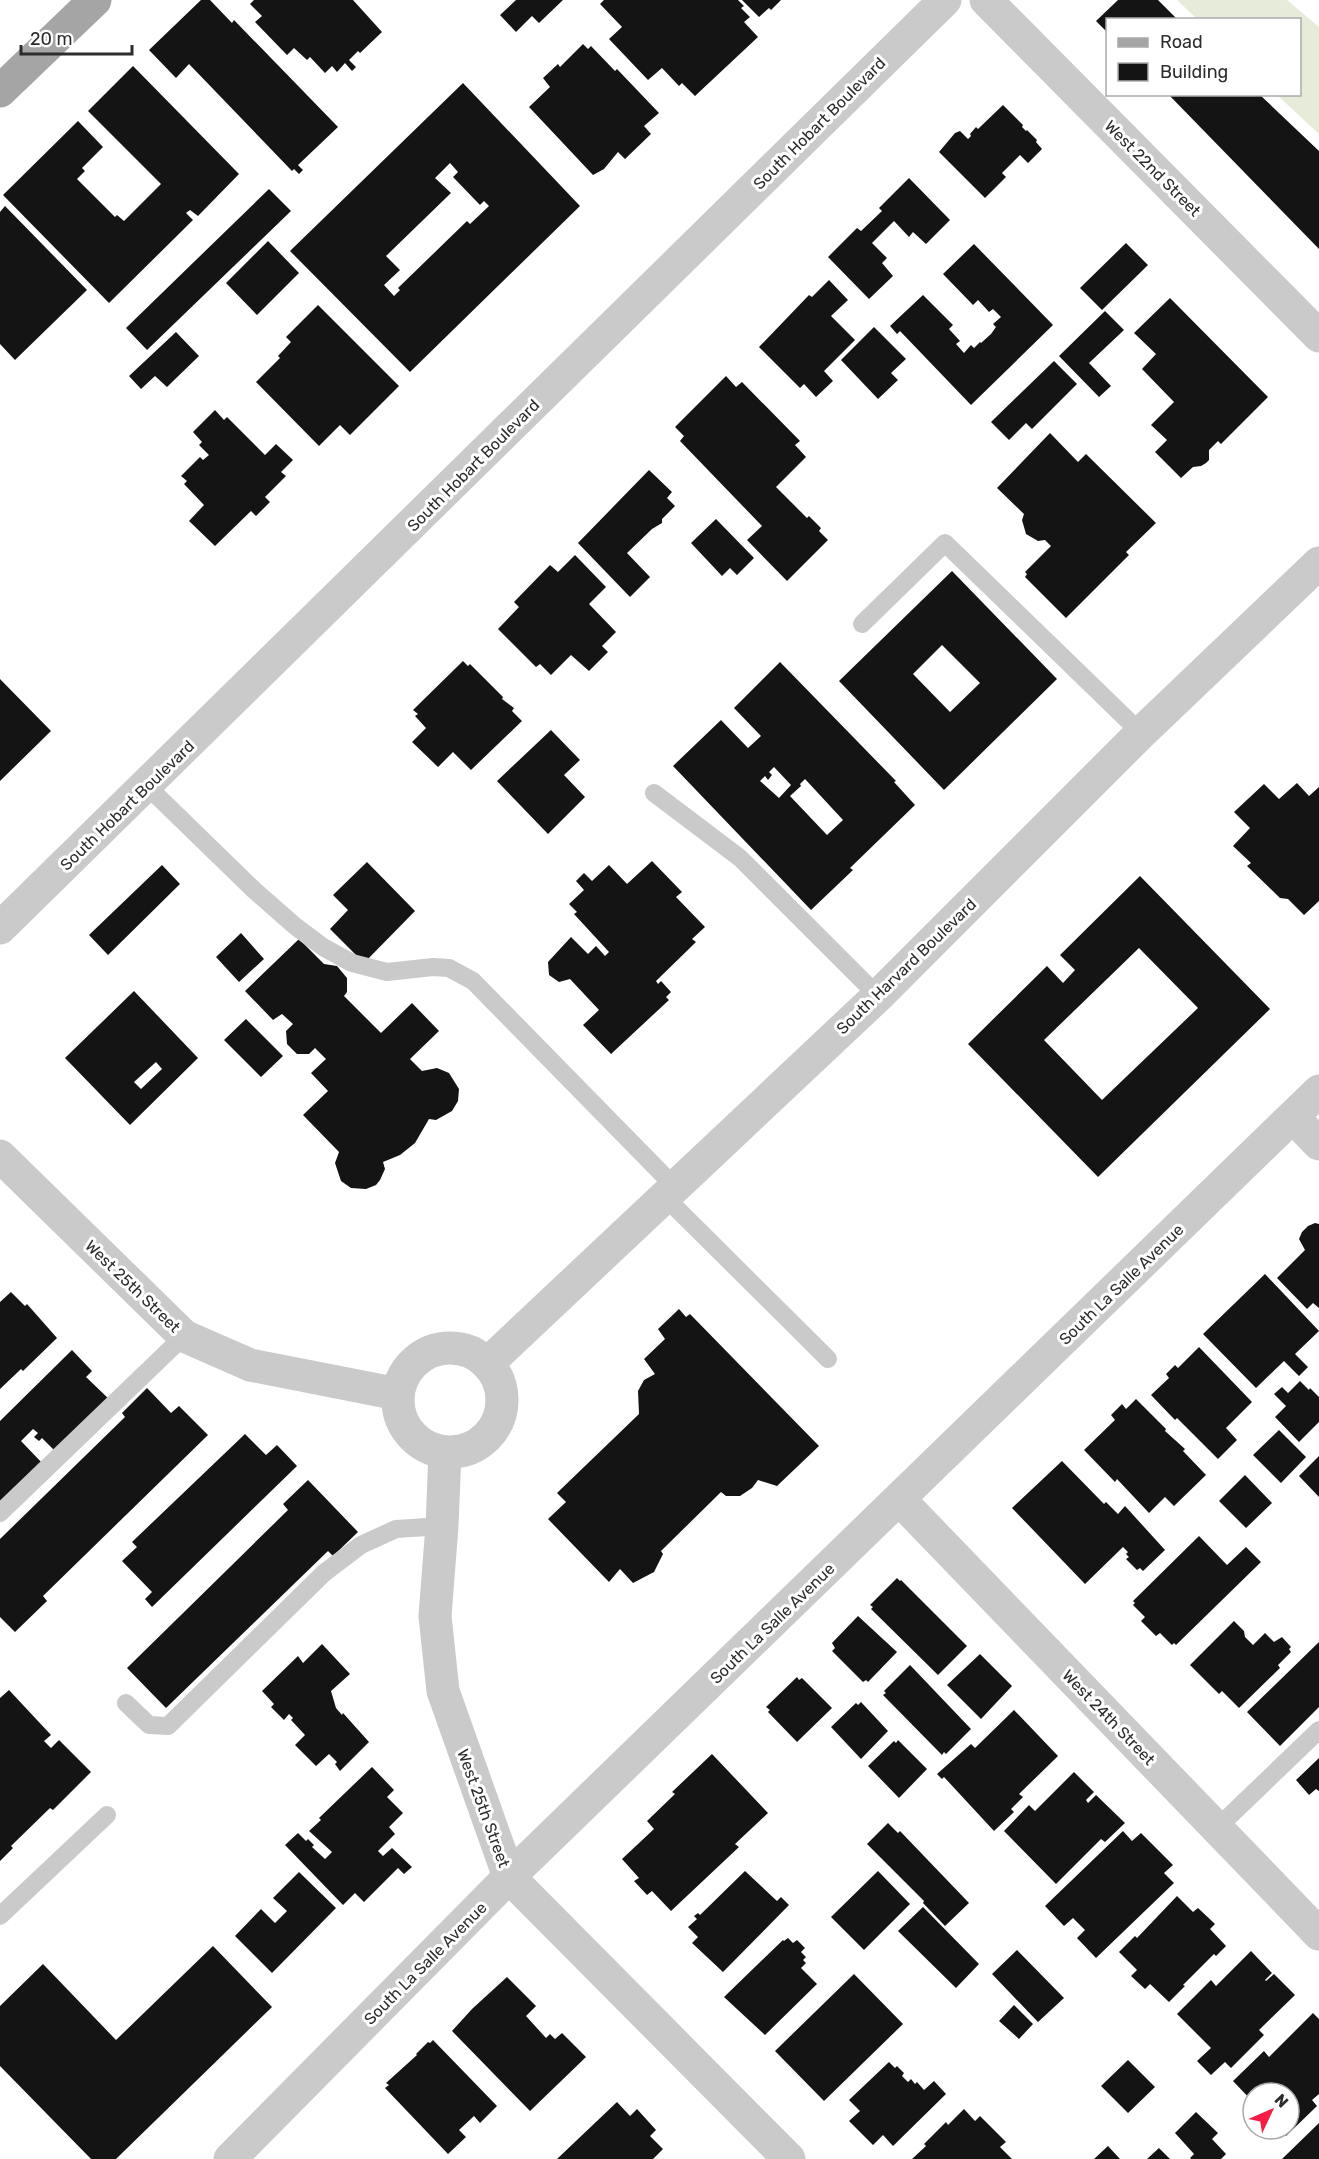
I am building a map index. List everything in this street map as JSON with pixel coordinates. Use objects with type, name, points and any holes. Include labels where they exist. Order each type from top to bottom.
[{"type":"main road","points":[[0,91],[95,0]]},
{"type":"street","name":"South Hobart Boulevard","points":[[0,928],[945,0]]},
{"type":"street","name":"West 22nd Street","points":[[986,0],[1319,336]]},
{"type":"street","name":"South Harvard Boulevard","points":[[487,1364],[878,996],[1141,733],[1319,563]]},
{"type":"street","name":"South La Salle Avenue","points":[[230,2159],[509,1877],[1319,1091]]},
{"type":"street","points":[[1293,1117],[1319,1144]]},
{"type":"street","name":"West 25th Street","points":[[0,1155],[184,1336],[250,1365],[398,1394]]},
{"type":"street","points":[[441,1348],[458,1348],[473,1354],[487,1364],[497,1376],[502,1408],[497,1423],[488,1436],[475,1446],[461,1451],[444,1452],[428,1448],[415,1439],[405,1426],[398,1411],[398,1394],[402,1378],[412,1364],[425,1354],[441,1348]]},
{"type":"street","name":"West 25th Street","points":[[444,1452],[442,1527],[435,1616],[443,1691],[509,1877],[789,2159]]},
{"type":"street","name":"West 24th Street","points":[[900,1500],[1319,1934]]},
{"type":"lane","points":[[862,624],[945,543],[1141,733]]},
{"type":"lane","points":[[147,786],[254,890],[323,948],[352,963],[387,972],[433,967],[449,968],[473,981],[828,1359]]},
{"type":"lane","points":[[654,793],[740,858],[878,996]]},
{"type":"lane","points":[[0,1513],[184,1336]]},
{"type":"lane","points":[[126,1703],[149,1725],[168,1726],[324,1573],[361,1545],[396,1530],[442,1527]]},
{"type":"lane","points":[[1216,1829],[1319,1730]]},
{"type":"lane","points":[[0,1916],[107,1815]]},
{"type":"green space","points":[[1177,0],[1287,0],[1319,27],[1319,134],[1278,96],[1301,96],[1301,18],[1196,18]]},
{"type":"building","points":[[201,0],[210,0],[232,23],[234,20],[338,127],[298,165],[303,170],[299,174],[294,169],[292,171],[189,64],[176,78],[149,50]]},
{"type":"building","points":[[254,0],[353,0],[382,32],[349,60],[356,67],[352,71],[345,63],[337,72],[332,66],[325,73],[310,57],[307,60],[294,48],[287,55],[255,22],[262,16],[250,4]]},
{"type":"building","points":[[516,0],[563,0],[539,23],[532,16],[516,32],[500,15]]},
{"type":"building","points":[[604,0],[738,0],[744,6],[741,8],[750,17],[744,22],[758,37],[695,96],[682,83],[679,86],[662,68],[648,80],[609,39],[622,27],[600,4]]},
{"type":"building","points":[[742,0],[781,0],[759,17]]},
{"type":"building","points":[[1118,0],[1158,0],[1176,18],[1106,18],[1106,31],[1096,21]]},
{"type":"building","points":[[583,44],[588,49],[591,46],[615,71],[617,69],[659,113],[644,126],[651,134],[625,159],[618,152],[604,169],[593,175],[529,107],[550,87],[543,78],[558,64],[560,67]]},
{"type":"building","points":[[133,66],[239,174],[198,216],[190,210],[186,213],[193,220],[109,303],[3,195],[78,121],[103,147],[82,168],[85,171],[77,179],[115,217],[117,215],[124,221],[161,184],[88,111]]},
{"type":"building","points":[[463,83],[580,206],[410,372],[290,251]],"holes":[[[450,163],[458,172],[453,177],[480,205],[484,201],[489,206],[470,224],[467,221],[398,288],[400,290],[394,296],[384,285],[400,270],[386,256],[451,193],[435,178]]]},
{"type":"building","points":[[1170,96],[1261,96],[1319,151],[1319,249]]},
{"type":"building","points":[[1003,105],[1037,140],[1036,142],[1042,149],[1028,163],[1020,155],[1002,173],[1006,177],[985,198],[939,152],[955,133],[960,131],[968,139],[976,127],[978,129]]},
{"type":"building","points":[[909,178],[950,220],[926,244],[913,232],[909,237],[894,221],[872,243],[887,258],[882,263],[893,276],[869,299],[828,257],[857,228],[861,231],[882,211],[879,208]]},
{"type":"building","points":[[269,189],[291,211],[147,350],[126,328]]},
{"type":"building","points":[[5,206],[87,290],[15,360],[0,344],[0,212]]},
{"type":"building","points":[[268,241],[299,273],[257,315],[226,283]]},
{"type":"building","points":[[1126,243],[1148,265],[1102,310],[1080,288]]},
{"type":"building","points":[[974,244],[1053,325],[971,405],[900,331],[897,334],[890,326],[923,295],[953,325],[949,329],[960,341],[956,344],[964,353],[971,345],[974,348],[991,334],[996,327],[993,324],[1001,317],[993,309],[989,312],[978,300],[973,305],[943,274]]},
{"type":"building","points":[[829,280],[848,300],[831,316],[855,340],[824,371],[833,381],[816,397],[804,384],[800,388],[759,347],[809,295],[812,297]]},
{"type":"building","points":[[1170,298],[1268,397],[1221,444],[1218,441],[1209,450],[1209,460],[1206,463],[1193,467],[1181,478],[1155,452],[1167,440],[1151,425],[1174,402],[1142,369],[1156,354],[1134,333]]},
{"type":"building","points":[[318,305],[399,386],[350,435],[340,425],[319,446],[256,382],[280,358],[278,356],[291,342],[286,337]]},
{"type":"building","points":[[1105,311],[1124,330],[1089,363],[1111,386],[1099,397],[1059,356]]},
{"type":"building","points":[[874,327],[906,359],[891,373],[898,380],[878,399],[841,360]]},
{"type":"building","points":[[176,332],[199,356],[167,387],[155,376],[141,389],[129,376]]},
{"type":"building","points":[[1054,361],[1077,384],[1032,429],[1026,423],[1009,440],[991,422]]},
{"type":"building","points":[[726,376],[736,387],[742,382],[800,441],[795,445],[806,457],[776,487],[807,518],[809,516],[821,528],[819,531],[828,540],[787,581],[747,540],[762,526],[680,441],[684,436],[675,427]]},
{"type":"building","points":[[215,410],[224,420],[227,417],[265,455],[276,444],[293,460],[281,472],[286,476],[265,497],[270,502],[256,516],[251,511],[215,546],[189,521],[204,505],[184,484],[187,481],[181,476],[200,457],[203,460],[209,455],[199,445],[202,442],[193,432]]},
{"type":"building","points":[[1050,433],[1078,462],[1086,454],[1156,523],[1126,552],[1129,555],[1066,618],[1025,577],[1027,574],[1025,572],[1051,546],[1045,540],[1038,541],[1026,534],[1022,520],[1024,514],[997,488]]},
{"type":"building","points":[[649,470],[672,492],[667,498],[675,506],[662,519],[662,523],[652,529],[627,553],[650,577],[630,597],[578,543]]},
{"type":"building","points":[[716,519],[754,558],[737,575],[730,568],[722,576],[691,543]]},
{"type":"building","points":[[575,555],[606,587],[589,604],[616,632],[602,646],[608,652],[589,671],[571,655],[551,675],[540,664],[536,667],[498,629],[519,607],[514,602],[550,565],[558,572]]},
{"type":"building","points":[[952,571],[1057,679],[944,790],[839,681]],"holes":[[[942,645],[980,683],[950,712],[913,674]]]},
{"type":"building","points":[[463,661],[468,666],[470,664],[503,697],[502,699],[514,708],[512,711],[522,721],[471,770],[453,752],[438,767],[412,742],[426,728],[415,716],[418,714],[413,710]]},
{"type":"building","points":[[780,662],[896,781],[894,782],[915,805],[850,868],[853,870],[811,910],[673,766],[721,720],[748,748],[761,736],[734,708]],"holes":[[[774,767],[791,785],[779,798],[760,781],[765,776],[768,780],[772,775],[769,772]],[[805,779],[843,820],[827,835],[790,796]]]},
{"type":"building","points":[[0,679],[51,731],[0,781]]},
{"type":"building","points":[[551,730],[580,760],[564,775],[585,797],[548,834],[497,781]]},
{"type":"building","points":[[1297,783],[1309,796],[1319,787],[1319,901],[1304,915],[1288,899],[1280,898],[1247,866],[1251,863],[1233,846],[1250,828],[1234,812],[1264,784],[1279,799]]},
{"type":"building","points":[[652,861],[682,892],[676,897],[705,927],[692,939],[696,942],[656,981],[658,984],[661,981],[671,992],[666,997],[669,1000],[611,1054],[583,1025],[599,1010],[570,979],[559,982],[549,975],[548,962],[571,937],[588,954],[596,946],[605,956],[609,952],[574,914],[577,912],[569,904],[584,890],[576,881],[584,873],[592,881],[609,865],[627,884]]},
{"type":"building","points":[[367,862],[415,911],[364,963],[330,929],[348,910],[333,895]]},
{"type":"building","points":[[162,865],[180,884],[108,955],[89,935]]},
{"type":"building","points":[[1140,876],[1270,1009],[1098,1177],[968,1044],[1047,966],[1063,983],[1075,970],[1060,955]],"holes":[[[1139,948],[1198,1008],[1102,1100],[1044,1040]]]},
{"type":"building","points":[[241,933],[264,959],[239,982],[216,957]]},
{"type":"building","points":[[299,939],[324,964],[337,966],[347,978],[347,992],[344,996],[381,1033],[412,1003],[439,1031],[410,1059],[422,1071],[437,1068],[449,1073],[459,1089],[458,1101],[452,1111],[436,1120],[429,1119],[415,1143],[400,1155],[383,1162],[385,1169],[380,1180],[376,1185],[366,1189],[351,1188],[341,1181],[335,1163],[339,1152],[303,1115],[328,1091],[311,1073],[326,1059],[315,1048],[309,1054],[297,1054],[287,1044],[286,1031],[293,1024],[282,1014],[273,1020],[245,991]]},
{"type":"building","points":[[134,991],[198,1058],[130,1125],[65,1058]],"holes":[[[156,1062],[162,1069],[141,1089],[134,1082]]]},
{"type":"building","points":[[246,1019],[283,1056],[261,1077],[224,1040]]},
{"type":"building","points":[[1319,1224],[1319,1308],[1313,1303],[1307,1309],[1277,1278],[1305,1250],[1299,1239],[1308,1226]]},
{"type":"building","points":[[1265,1274],[1319,1331],[1295,1354],[1308,1367],[1299,1376],[1284,1361],[1256,1388],[1203,1334]]},
{"type":"building","points":[[11,1292],[25,1306],[27,1304],[57,1338],[23,1371],[21,1369],[0,1389],[0,1302]]},
{"type":"building","points":[[679,1309],[686,1317],[690,1314],[819,1446],[777,1486],[758,1480],[752,1488],[740,1496],[726,1496],[721,1492],[661,1551],[663,1554],[654,1572],[633,1583],[620,1569],[609,1582],[548,1519],[566,1502],[557,1493],[639,1414],[638,1391],[644,1380],[655,1374],[644,1359],[665,1339],[658,1329]]},
{"type":"building","points":[[1199,1347],[1252,1402],[1226,1428],[1237,1440],[1218,1459],[1151,1395],[1169,1378],[1166,1374],[1175,1365],[1178,1368]]},
{"type":"building","points":[[72,1350],[92,1371],[86,1377],[111,1401],[57,1453],[42,1438],[39,1441],[34,1437],[38,1433],[33,1429],[21,1441],[44,1465],[0,1508],[0,1421]]},
{"type":"building","points":[[1300,1381],[1319,1397],[1319,1422],[1299,1442],[1275,1417],[1286,1406],[1274,1394],[1282,1387],[1288,1393]]},
{"type":"building","points":[[147,1388],[171,1413],[179,1406],[208,1435],[43,1596],[47,1601],[15,1632],[0,1617],[0,1539],[125,1417],[122,1413]]},
{"type":"building","points":[[1136,1399],[1185,1449],[1183,1451],[1206,1475],[1174,1506],[1165,1497],[1149,1513],[1117,1479],[1115,1482],[1084,1450],[1115,1420],[1111,1415],[1122,1404],[1126,1409]]},
{"type":"building","points":[[1279,1430],[1306,1457],[1281,1483],[1253,1455]]},
{"type":"building","points":[[245,1434],[266,1455],[277,1445],[297,1466],[152,1607],[145,1599],[152,1592],[122,1561],[137,1547],[132,1542]]},
{"type":"building","points":[[1319,1456],[1319,1497],[1299,1476]]},
{"type":"building","points":[[1062,1461],[1104,1504],[1106,1502],[1118,1514],[1125,1506],[1165,1550],[1143,1571],[1140,1568],[1137,1570],[1126,1559],[1129,1557],[1126,1554],[1128,1552],[1123,1547],[1085,1584],[1012,1508]]},
{"type":"building","points":[[1245,1475],[1272,1503],[1246,1528],[1219,1501]]},
{"type":"building","points":[[308,1480],[358,1532],[333,1556],[328,1551],[166,1708],[127,1668],[288,1510],[283,1504]]},
{"type":"building","points":[[1199,1536],[1227,1565],[1246,1547],[1261,1562],[1176,1645],[1174,1643],[1172,1645],[1160,1633],[1156,1636],[1141,1621],[1145,1617],[1133,1605],[1135,1603],[1133,1601]]},
{"type":"building","points":[[897,1578],[967,1646],[938,1675],[871,1609],[873,1607],[870,1605]]},
{"type":"building","points":[[858,1616],[897,1652],[868,1682],[866,1680],[863,1682],[832,1651],[835,1648],[832,1643]]},
{"type":"building","points":[[1234,1621],[1253,1645],[1265,1633],[1274,1642],[1282,1637],[1291,1647],[1289,1649],[1291,1652],[1278,1665],[1280,1668],[1239,1708],[1222,1691],[1219,1694],[1190,1665]]},
{"type":"building","points":[[1319,1642],[1319,1707],[1280,1746],[1247,1712]]},
{"type":"building","points":[[322,1644],[350,1674],[331,1691],[336,1708],[369,1742],[340,1771],[335,1764],[337,1762],[329,1754],[316,1766],[295,1745],[305,1735],[291,1720],[293,1718],[289,1714],[284,1720],[271,1707],[274,1704],[262,1691],[298,1656],[303,1663]]},
{"type":"building","points":[[980,1654],[1012,1686],[981,1719],[947,1685]]},
{"type":"building","points":[[910,1665],[971,1729],[946,1754],[944,1752],[942,1755],[883,1695],[886,1693],[884,1691]]},
{"type":"building","points":[[797,1677],[799,1680],[802,1678],[832,1708],[797,1742],[768,1712],[770,1710],[766,1707]]},
{"type":"building","points":[[9,1690],[51,1735],[44,1741],[51,1748],[59,1740],[91,1772],[53,1810],[50,1808],[11,1846],[13,1848],[0,1861],[0,1698]]},
{"type":"building","points":[[861,1702],[888,1731],[861,1759],[831,1727],[856,1703],[858,1705]]},
{"type":"building","points":[[1014,1710],[1058,1756],[1019,1794],[1023,1797],[1011,1809],[1014,1812],[994,1831],[944,1777],[942,1779],[937,1774],[971,1744],[975,1748]]},
{"type":"building","points":[[898,1740],[927,1769],[899,1798],[868,1766],[894,1741],[896,1743]]},
{"type":"building","points":[[712,1754],[768,1813],[735,1844],[739,1847],[671,1911],[652,1891],[647,1895],[634,1881],[639,1878],[622,1859],[654,1829],[647,1821],[675,1794],[672,1792]]},
{"type":"building","points":[[1319,1758],[1319,1791],[1316,1789],[1309,1795],[1296,1780]]},
{"type":"building","points":[[372,1767],[394,1790],[387,1797],[403,1813],[389,1827],[395,1834],[378,1851],[383,1856],[392,1848],[412,1867],[404,1874],[398,1868],[364,1902],[355,1893],[343,1905],[285,1845],[298,1833],[306,1841],[308,1839],[314,1845],[312,1847],[325,1859],[332,1852],[309,1831],[321,1820],[319,1818]]},
{"type":"building","points":[[1074,1772],[1094,1792],[1086,1800],[1088,1803],[1096,1795],[1125,1823],[1105,1842],[1101,1839],[1056,1884],[1004,1831],[1029,1805],[1035,1811]]},
{"type":"building","points":[[888,1823],[898,1833],[900,1831],[969,1903],[945,1926],[923,1903],[924,1901],[867,1844]]},
{"type":"building","points":[[1123,1831],[1132,1841],[1141,1833],[1173,1865],[1164,1873],[1174,1883],[1096,1958],[1077,1938],[1085,1930],[1073,1918],[1064,1926],[1045,1906]]},
{"type":"building","points":[[745,1871],[777,1901],[781,1897],[789,1905],[723,1972],[692,1943],[698,1937],[688,1927],[697,1919],[694,1916],[698,1913],[700,1915]]},
{"type":"building","points":[[878,1871],[910,1904],[864,1950],[831,1917]]},
{"type":"building","points":[[299,1872],[336,1908],[272,1973],[235,1936],[261,1909],[275,1923],[287,1911],[273,1898]]},
{"type":"building","points":[[1177,1896],[1193,1912],[1198,1908],[1215,1924],[1210,1929],[1226,1946],[1216,1956],[1214,1954],[1169,2002],[1150,1984],[1145,1989],[1131,1976],[1137,1970],[1119,1952],[1135,1936],[1137,1938]]},
{"type":"building","points":[[923,1907],[979,1964],[956,1988],[898,1931]]},
{"type":"building","points":[[788,1938],[793,1943],[797,1940],[805,1948],[801,1952],[806,1957],[803,1960],[806,1963],[801,1968],[817,1984],[765,2035],[724,1997],[783,1940]]},
{"type":"building","points":[[213,1946],[272,2007],[116,2159],[91,2159],[0,2066],[0,2006],[43,1964],[116,2040]]},
{"type":"building","points":[[1017,1950],[1064,1998],[1038,2022],[992,1974]]},
{"type":"building","points":[[1251,1951],[1272,1973],[1266,1981],[1274,1974],[1295,1995],[1259,2030],[1264,2035],[1231,2068],[1225,2062],[1211,2075],[1197,2061],[1211,2048],[1177,2014],[1211,1980],[1216,1986]]},
{"type":"building","points":[[854,1974],[903,2024],[824,2101],[775,2051]]},
{"type":"building","points":[[507,1977],[536,2006],[526,2016],[546,2038],[550,2034],[555,2039],[562,2033],[586,2057],[530,2111],[452,2031]]},
{"type":"building","points":[[1014,2005],[1033,2024],[1019,2039],[999,2021]]},
{"type":"building","points":[[1313,2013],[1319,2019],[1319,2094],[1312,2100],[1317,2106],[1301,2121],[1301,2081],[1241,2081],[1241,2089],[1233,2081],[1264,2051],[1269,2057]]},
{"type":"building","points":[[433,2040],[497,2106],[480,2123],[474,2116],[459,2130],[466,2137],[448,2154],[385,2088],[389,2085],[386,2083],[428,2042]]},
{"type":"building","points":[[1128,2060],[1155,2087],[1128,2113],[1101,2086]]},
{"type":"building","points":[[889,2062],[904,2073],[902,2076],[908,2082],[911,2079],[915,2084],[917,2082],[924,2090],[934,2081],[946,2094],[893,2146],[883,2135],[873,2145],[849,2121],[860,2111],[849,2100]]},
{"type":"building","points":[[617,2102],[630,2116],[637,2109],[656,2130],[650,2136],[663,2149],[653,2159],[557,2159]]},
{"type":"building","points":[[964,2109],[975,2121],[980,2116],[1006,2142],[1000,2147],[1012,2159],[912,2159],[946,2122],[948,2125]]},
{"type":"building","points":[[1196,2112],[1218,2133],[1212,2139],[1226,2154],[1221,2159],[1191,2159],[1194,2154],[1175,2133]]},
{"type":"building","points":[[1319,2123],[1319,2159],[1282,2159],[1301,2141]]},
{"type":"building","points":[[1108,2146],[1120,2159],[1094,2159]]},
{"type":"building","points":[[1159,2148],[1170,2159],[1147,2159]]}]
